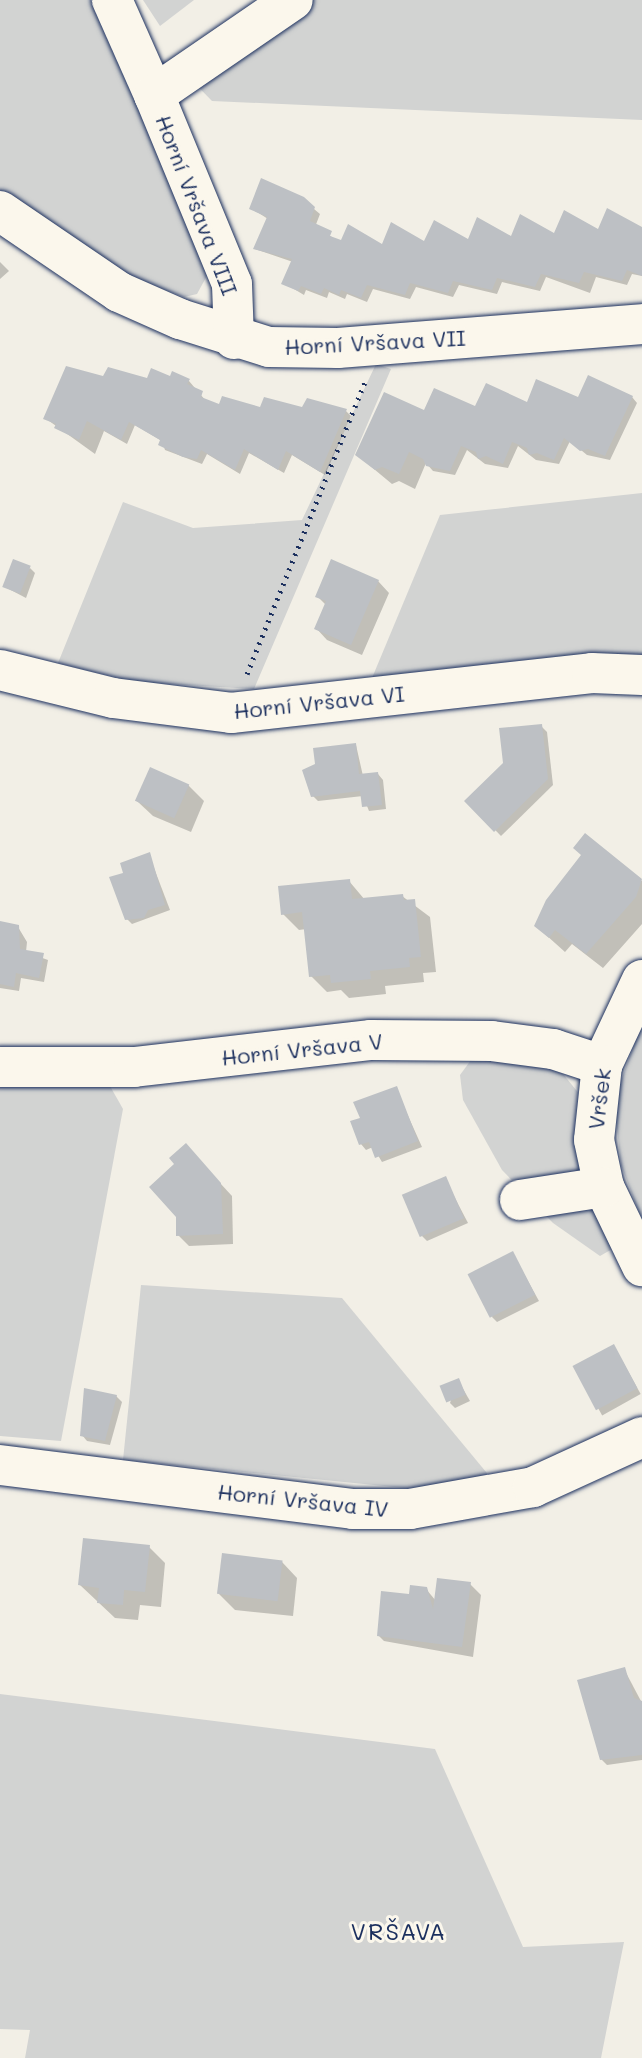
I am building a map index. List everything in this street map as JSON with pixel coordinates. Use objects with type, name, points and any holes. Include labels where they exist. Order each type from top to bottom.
[{"type":"street","points":[[112,0],[154,95]]},
{"type":"street","name":"Horní Vršava VIII","points":[[234,339],[232,284],[154,95],[293,0]]},
{"type":"street","name":"Horní Vršava VII","points":[[0,211],[99,280],[234,339],[287,349],[642,324]]},
{"type":"street","name":"Horní Vršava VI","points":[[0,670],[113,698],[231,713],[592,673],[642,675]]},
{"type":"street","name":"Vršek","points":[[642,980],[602,1065],[594,1140],[604,1187],[642,1266]]},
{"type":"street","name":"Horní Vršava V","points":[[0,1067],[134,1067],[371,1040],[492,1041],[553,1049],[602,1065]]},
{"type":"street","points":[[520,1200],[604,1187]]},
{"type":"street","name":"Horní Vršava IV","points":[[0,1465],[353,1509],[410,1509],[533,1487],[642,1437]]},
{"type":"path","points":[[231,713],[362,395],[376,344]]},
{"type":"shaded area","points":[[0,0],[96,0],[209,272],[197,294],[184,297],[139,280],[77,247],[0,190]]},
{"type":"shaded area","points":[[143,0],[194,0],[160,26]]},
{"type":"shaded area","points":[[263,0],[642,0],[642,120],[212,101],[173,61]]},
{"type":"shaded area","points":[[376,364],[391,369],[254,689],[135,682],[58,663],[123,502],[193,528],[302,520]]},
{"type":"shaded area","points":[[642,493],[642,662],[372,678],[440,515]]},
{"type":"shaded area","points":[[642,1023],[642,1220],[621,1165],[614,1100]]},
{"type":"shaded area","points":[[471,1060],[541,1063],[563,1074],[581,1096],[614,1248],[600,1256],[553,1223],[502,1170],[463,1100],[460,1075]]},
{"type":"shaded area","points":[[0,1080],[110,1086],[123,1109],[61,1441],[0,1436]]},
{"type":"shaded area","points":[[141,1285],[342,1298],[491,1478],[424,1490],[123,1460]]},
{"type":"shaded area","points":[[0,1694],[435,1749],[523,1947],[624,1942],[601,2058],[25,2058],[30,2030],[0,2029]]},
{"type":"building","points":[[261,178],[304,197],[315,207],[310,221],[332,231],[330,236],[341,240],[348,224],[382,244],[391,222],[424,241],[434,220],[468,239],[477,217],[511,236],[520,214],[554,233],[564,210],[598,229],[607,208],[642,227],[642,276],[627,270],[622,281],[584,272],[579,283],[541,274],[535,287],[497,278],[492,290],[453,281],[448,293],[410,283],[405,295],[367,285],[361,298],[341,290],[339,295],[324,288],[321,294],[301,286],[298,291],[281,284],[292,259],[253,249],[267,217],[249,209]]},
{"type":"building","points":[[66,366],[103,376],[108,367],[147,378],[151,368],[170,376],[172,371],[190,379],[187,384],[203,391],[201,397],[219,404],[222,396],[260,407],[264,397],[302,407],[307,398],[347,409],[320,472],[286,451],[278,470],[244,449],[235,470],[201,450],[197,459],[183,457],[158,445],[160,440],[129,422],[121,440],[87,421],[79,440],[54,428],[56,424],[43,419]]},
{"type":"building","points":[[588,375],[633,396],[605,456],[588,449],[580,451],[564,438],[554,460],[537,453],[529,455],[527,448],[512,442],[503,464],[486,456],[478,459],[476,452],[461,446],[450,471],[426,466],[423,459],[409,452],[399,474],[382,467],[375,470],[355,455],[384,392],[424,410],[434,388],[475,406],[486,383],[527,402],[536,379],[578,397]]},
{"type":"building","points":[[13,559],[31,566],[20,594],[2,587]]},
{"type":"building","points":[[331,559],[379,580],[351,645],[314,629],[326,601],[315,597]]},
{"type":"building","points":[[542,724],[548,779],[494,832],[464,801],[503,763],[499,728]]},
{"type":"building","points":[[356,743],[359,774],[378,772],[382,805],[362,807],[360,791],[311,797],[302,770],[315,764],[313,748]]},
{"type":"building","points":[[150,767],[189,784],[174,818],[135,801]]},
{"type":"building","points":[[585,833],[642,879],[636,897],[586,954],[555,930],[549,938],[534,926],[546,900],[581,855],[573,848]]},
{"type":"building","points":[[150,852],[165,905],[148,910],[144,918],[125,920],[109,877],[123,873],[120,863]]},
{"type":"building","points":[[350,879],[352,899],[403,894],[404,900],[415,899],[421,957],[409,958],[410,967],[370,971],[371,979],[331,983],[330,975],[309,977],[302,912],[281,915],[278,886]]},
{"type":"building","points":[[0,921],[19,925],[20,949],[44,953],[39,978],[16,973],[14,987],[0,984]]},
{"type":"building","points":[[397,1086],[418,1141],[375,1158],[369,1142],[359,1145],[350,1121],[360,1118],[353,1102]]},
{"type":"building","points":[[186,1143],[221,1183],[223,1234],[176,1236],[176,1217],[149,1187],[174,1164],[169,1158]]},
{"type":"building","points":[[446,1176],[464,1218],[420,1237],[402,1195]]},
{"type":"building","points":[[513,1251],[535,1295],[490,1318],[468,1274]]},
{"type":"building","points":[[614,1344],[637,1388],[596,1410],[573,1366]]},
{"type":"building","points":[[459,1378],[466,1395],[446,1403],[440,1386]]},
{"type":"building","points":[[84,1388],[117,1395],[105,1441],[80,1436]]},
{"type":"building","points":[[83,1538],[150,1545],[145,1592],[124,1590],[123,1605],[97,1603],[99,1588],[78,1585]]},
{"type":"building","points":[[222,1553],[283,1560],[278,1601],[217,1594]]},
{"type":"building","points":[[437,1578],[471,1582],[462,1647],[377,1636],[381,1591],[409,1594],[410,1585],[427,1587],[433,1609]]},
{"type":"building","points":[[625,1667],[634,1698],[642,1701],[642,1755],[600,1760],[577,1680]]},
{"type":"district","name":"VRŠAVA","points":[[399,1931]]}]
